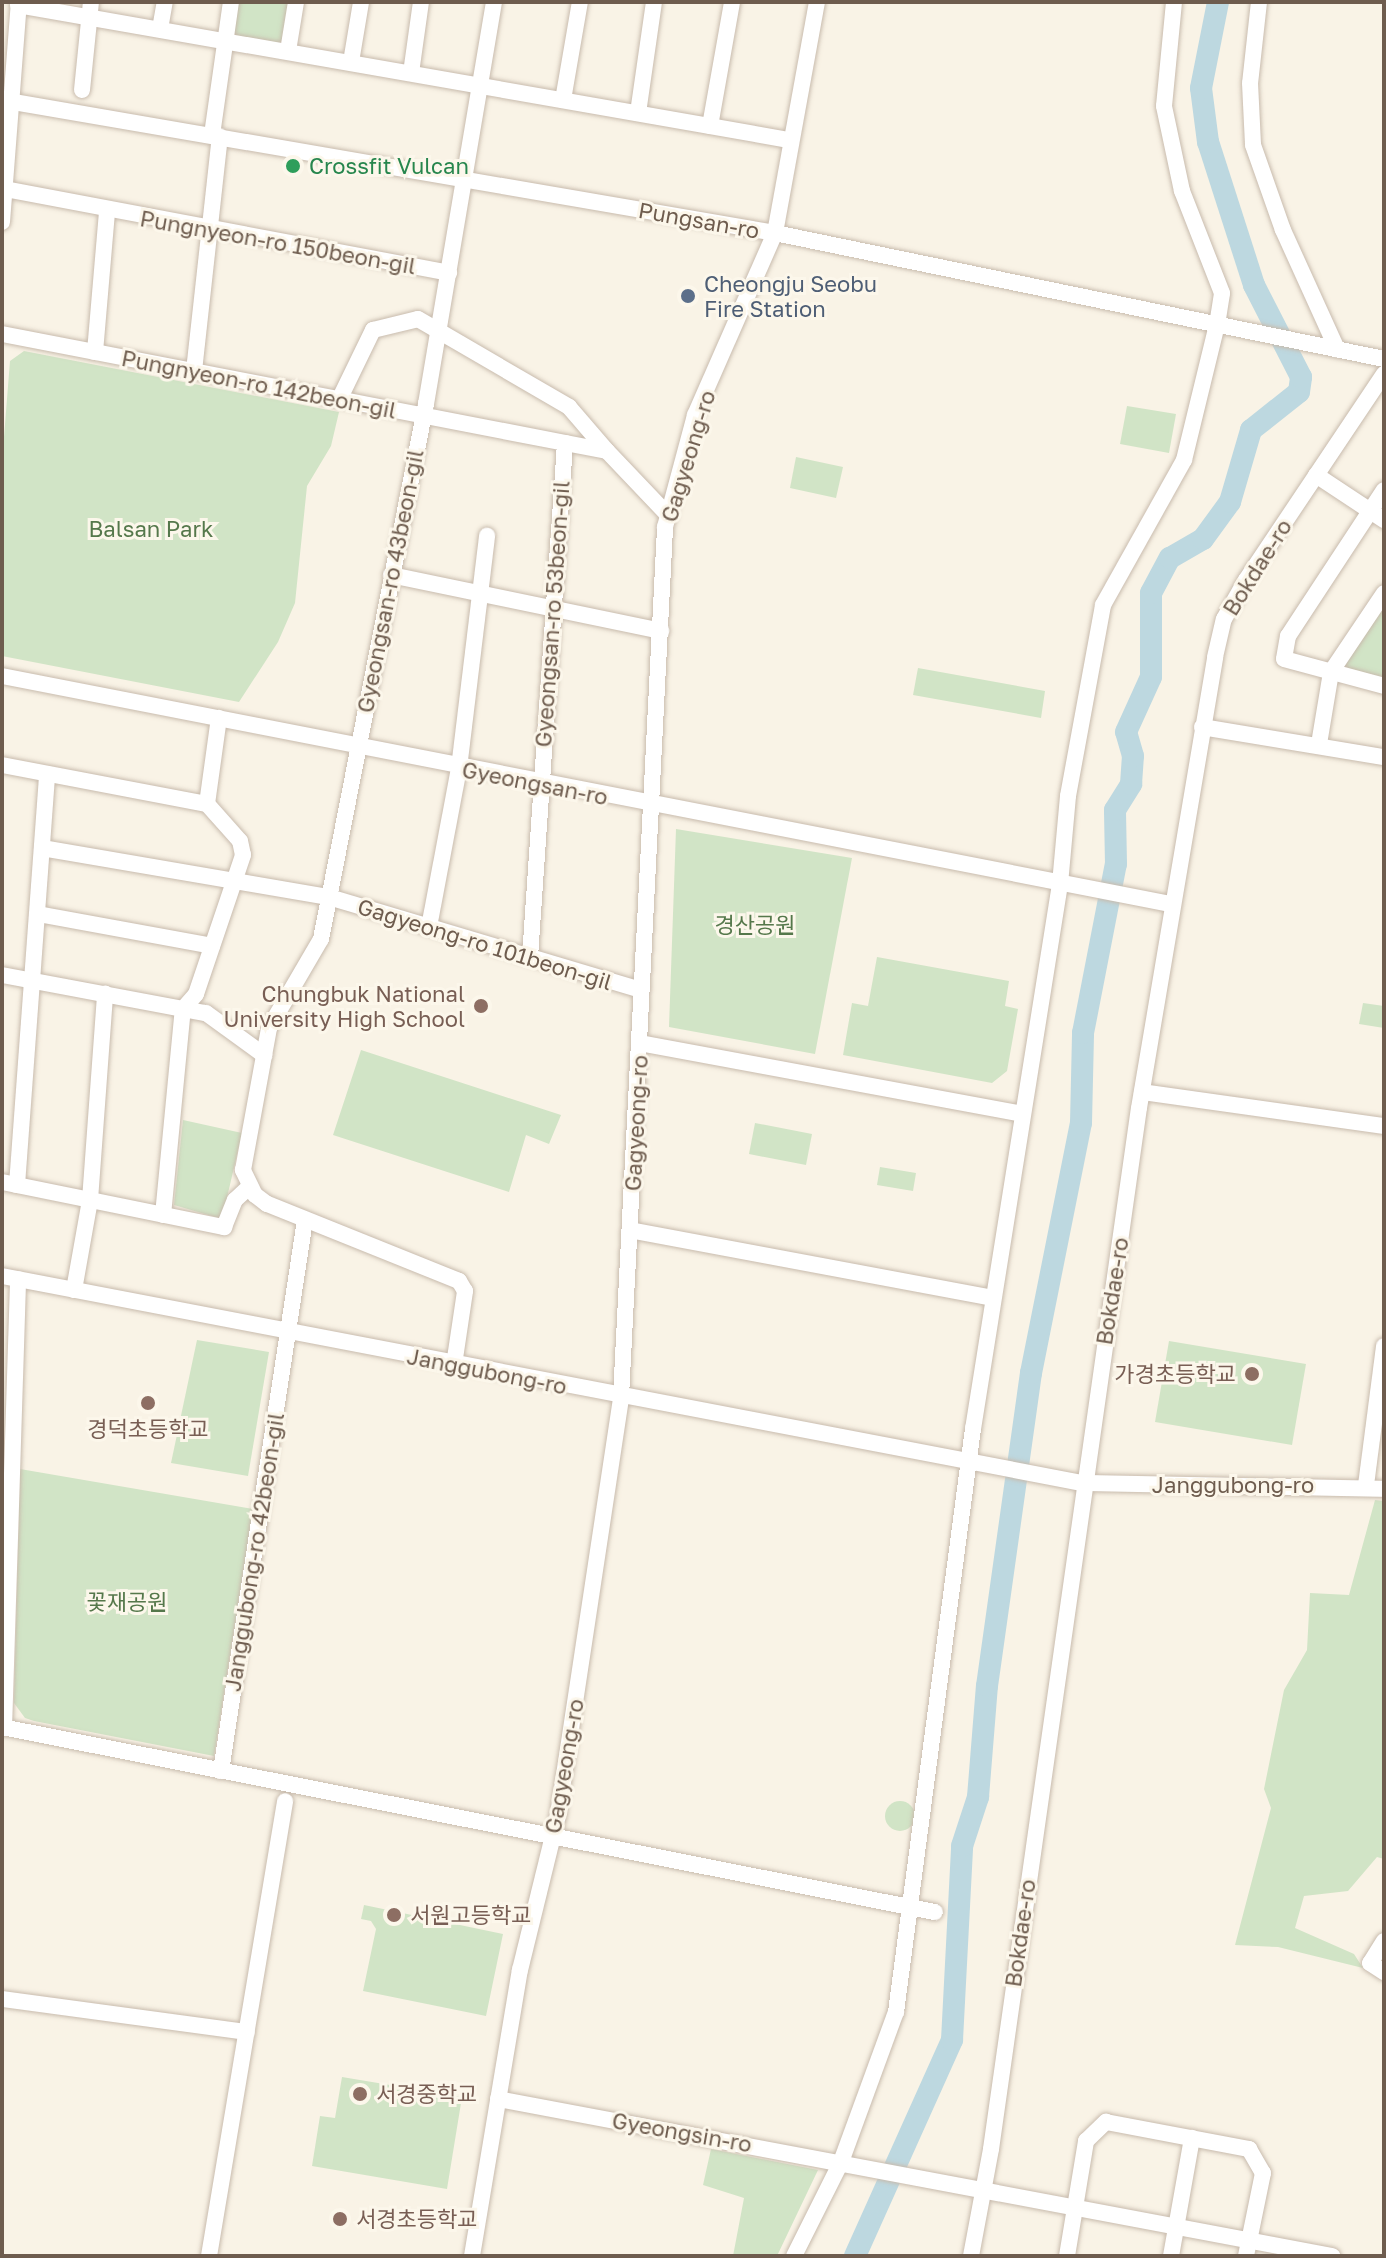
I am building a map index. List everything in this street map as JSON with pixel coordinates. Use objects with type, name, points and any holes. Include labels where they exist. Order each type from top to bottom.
[{"type":"street","points":[[160,29],[165,2]]},
{"type":"street","points":[[194,371],[224,39],[231,2]]},
{"type":"street","points":[[288,51],[296,2]]},
{"type":"street","points":[[351,62],[361,2]]},
{"type":"street","points":[[411,73],[421,2]]},
{"type":"street","name":"Gyeongsan-ro 43beon-gil","points":[[249,1187],[243,1170],[269,1028],[321,939],[439,332],[494,2]]},
{"type":"street","points":[[563,100],[580,2]]},
{"type":"street","points":[[710,126],[732,2]]},
{"type":"street","name":"Gagyeong-ro","points":[[472,2256],[520,1970],[552,1836],[621,1397],[649,805],[669,516],[695,415],[775,233],[789,140],[817,2]]},
{"type":"street","points":[[794,2256],[841,2162],[896,2012],[993,1298],[1022,1114],[1064,884],[1068,796],[1103,605],[1184,460],[1217,325],[1222,293],[1182,191],[1164,106],[1174,2]]},
{"type":"street","points":[[1259,2],[1250,83],[1253,145],[1330,348]]},
{"type":"street","points":[[2,222],[5,98],[18,4],[90,10],[160,29],[789,140]]},
{"type":"street","points":[[638,113],[654,8]]},
{"type":"street","points":[[82,90],[90,10]]},
{"type":"street","name":"Pungsan-ro","points":[[5,98],[775,233],[1384,359]]},
{"type":"street","name":"Pungnyeon-ro 150beon-gil","points":[[5,189],[107,211],[449,273]]},
{"type":"street","name":"Pungnyeon-ro 150beon-gil","points":[[101,284],[107,211]]},
{"type":"street","name":"Pungnyeon-ro 142beon-gil","points":[[95,352],[101,284]]},
{"type":"street","points":[[339,400],[379,326],[409,318],[569,407],[669,516]]},
{"type":"street","name":"Pungnyeon-ro 142beon-gil","points":[[2,334],[607,451]]},
{"type":"street","name":"Bokdae-ro","points":[[971,2256],[984,2188],[1082,1483],[1171,904],[1224,619],[1384,374]]},
{"type":"street","name":"Gyeongsan-ro 53beon-gil","points":[[530,957],[539,784],[565,443]]},
{"type":"street","points":[[1316,475],[1384,520]]},
{"type":"street","points":[[1384,490],[1288,636],[1284,659],[1384,686]]},
{"type":"street","points":[[429,927],[459,768],[487,536]]},
{"type":"street","points":[[391,575],[661,631]]},
{"type":"street","points":[[1319,744],[1331,672],[1382,600]]},
{"type":"street","name":"Gyeongsan-ro","points":[[2,676],[539,784],[1171,904]]},
{"type":"street","points":[[207,804],[219,718]]},
{"type":"street","points":[[1202,727],[1384,757]]},
{"type":"street","points":[[2,765],[207,804],[244,847],[196,994],[183,1009],[163,1215]]},
{"type":"street","points":[[47,774],[24,1088],[10,1184],[224,1227],[235,1200],[249,1187],[267,1204],[459,1281],[465,1291],[454,1365]]},
{"type":"street","name":"Gagyeong-ro 101beon-gil","points":[[42,848],[233,884],[329,897],[640,990]]},
{"type":"street","points":[[38,914],[212,946]]},
{"type":"street","points":[[2,975],[206,1013],[264,1055]]},
{"type":"street","points":[[74,1290],[90,1200],[105,994]]},
{"type":"street","points":[[640,1043],[1022,1114]]},
{"type":"street","points":[[1142,1092],[1384,1126]]},
{"type":"street","name":"Janggubong-ro 42beon-gil","points":[[221,1771],[305,1220]]},
{"type":"street","points":[[630,1230],[993,1298]]},
{"type":"street","points":[[10,1277],[3,1728],[935,1912]]},
{"type":"street","name":"Janggubong-ro","points":[[10,1277],[454,1365],[1082,1483],[1366,1485],[1384,1489]]},
{"type":"street","points":[[1366,1485],[1384,1346]]},
{"type":"street","points":[[209,2256],[285,1801]]},
{"type":"street","points":[[1384,1941],[1370,1963],[1384,1972]]},
{"type":"street","points":[[2,1999],[247,2032]]},
{"type":"street","name":"Gyeongsin-ro","points":[[498,2099],[984,2188]]},
{"type":"street","points":[[1067,2256],[1086,2141],[1106,2122],[1249,2149],[1263,2173],[1248,2248]]},
{"type":"street","points":[[1171,2256],[1192,2138]]},
{"type":"street","points":[[984,2188],[1176,2226],[1248,2248],[1332,2256]]},
{"type":"green space","points":[[236,2],[290,2],[283,44],[230,36]]},
{"type":"green space","name":"Balsan Park","points":[[24,351],[339,412],[331,446],[307,486],[295,603],[278,642],[239,702],[2,656],[2,462],[10,361]]},
{"type":"green space","points":[[1127,406],[1176,414],[1169,453],[1120,444]]},
{"type":"green space","points":[[796,457],[843,467],[836,498],[790,488]]},
{"type":"green space","points":[[1379,609],[1384,612],[1384,679],[1338,668]]},
{"type":"green space","points":[[918,668],[1045,691],[1041,718],[913,695]]},
{"type":"green space","name":"경산공원","points":[[676,829],[852,858],[815,1054],[669,1027]]},
{"type":"green space","points":[[877,957],[1009,981],[1005,1006],[1018,1009],[1007,1071],[992,1083],[843,1055],[852,1003],[868,1006]]},
{"type":"green space","points":[[1363,1003],[1384,1006],[1384,1028],[1359,1024]]},
{"type":"green space","points":[[361,1050],[561,1115],[549,1144],[526,1135],[509,1192],[333,1135]]},
{"type":"green space","points":[[183,1120],[242,1133],[222,1219],[174,1205]]},
{"type":"green space","points":[[755,1123],[812,1134],[806,1165],[749,1154]]},
{"type":"green space","points":[[880,1167],[916,1173],[913,1191],[877,1185]]},
{"type":"green space","points":[[197,1340],[269,1352],[248,1476],[171,1463]]},
{"type":"green space","points":[[1169,1341],[1306,1364],[1292,1445],[1155,1422]]},
{"type":"green space","name":"꽃재공원","points":[[20,1469],[253,1509],[214,1756],[34,1721],[25,1718],[14,1703]]},
{"type":"green space","points":[[1375,1500],[1384,1501],[1384,1859],[1377,1857],[1348,1891],[1304,1896],[1295,1928],[1354,1954],[1363,1968],[1278,1947],[1235,1945],[1271,1808],[1264,1789],[1284,1690],[1307,1650],[1310,1593],[1349,1595]]},
{"type":"green space","points":[[900,1801],[911,1805],[915,1816],[911,1827],[900,1831],[889,1827],[885,1816],[889,1805]]},
{"type":"green space","points":[[364,1905],[503,1934],[486,2016],[363,1991],[376,1929],[371,1921],[361,1919]]},
{"type":"green space","points":[[342,2077],[462,2097],[447,2189],[312,2166],[320,2116],[335,2118]]},
{"type":"green space","points":[[711,2149],[818,2170],[777,2256],[733,2256],[744,2198],[703,2185]]},
{"type":"waterway","points":[[855,2256],[952,2040],[962,1846],[978,1797],[987,1686],[1031,1373],[1081,1123],[1083,1033],[1116,864],[1115,810],[1131,784],[1133,756],[1126,732],[1151,677],[1151,593],[1170,558],[1203,539],[1230,502],[1251,430],[1299,392],[1301,377],[1254,285],[1208,142],[1201,88],[1218,2]]},
{"type":"place","name":"Crossfit Vulcan","points":[[293,166]]},
{"type":"place","name":"Cheongju Seobu Fire Station","points":[[688,296]]},
{"type":"place","name":"Chungbuk National University High School","points":[[481,1006]]},
{"type":"place","name":"가경초등학교","points":[[1252,1374]]},
{"type":"place","name":"경덕초등학교","points":[[148,1403]]},
{"type":"place","name":"서원고등학교","points":[[394,1915]]},
{"type":"place","name":"서경중학교","points":[[360,2094]]},
{"type":"place","name":"서경초등학교","points":[[340,2219]]}]
